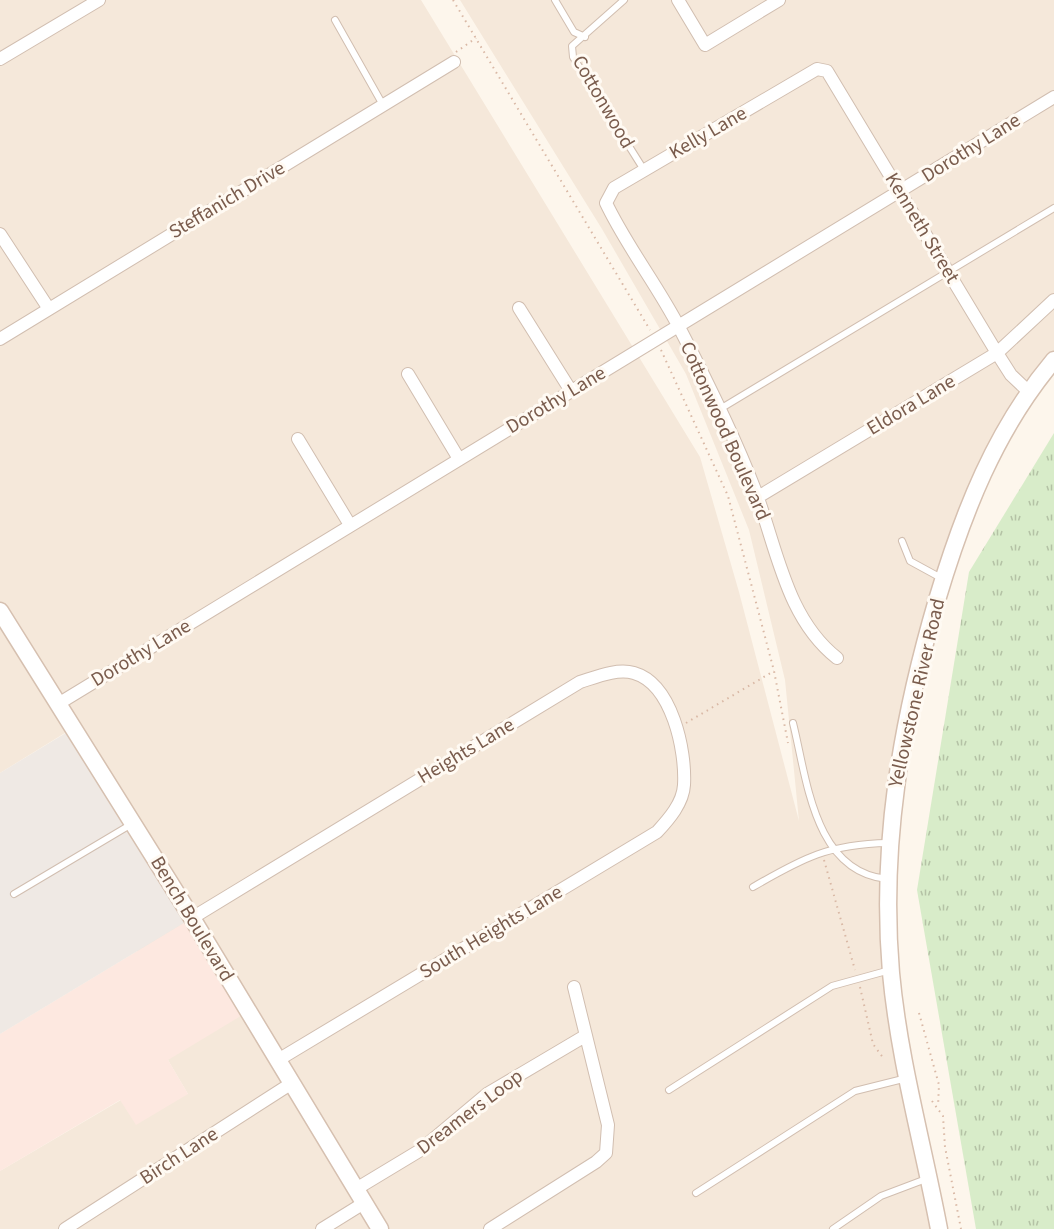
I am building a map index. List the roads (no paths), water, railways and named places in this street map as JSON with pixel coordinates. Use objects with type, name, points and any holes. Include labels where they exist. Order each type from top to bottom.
[{"type":"street","points":[[0,59],[99,0]]},
{"type":"street","points":[[678,0],[705,45],[779,0]]},
{"type":"street","name":"Steffanich Drive","points":[[0,339],[454,62]]},
{"type":"street","name":"Kelly Lane","points":[[606,203],[614,188],[817,69]]},
{"type":"street","name":"Kenneth Street","points":[[817,69],[827,70],[997,353],[1011,375],[1028,391]]},
{"type":"street","name":"Dorothy Lane","points":[[58,704],[1054,97]]},
{"type":"street","name":"Cottonwood Boulevard","points":[[606,203],[680,327],[719,409],[758,497],[795,606],[818,643],[837,658]]},
{"type":"street","points":[[0,234],[49,309]]},
{"type":"street","name":"Eldora Lane","points":[[758,497],[997,353],[1054,300]]},
{"type":"street","points":[[519,308],[570,391]]},
{"type":"street","name":"Yellowstone River Road","points":[[939,1229],[907,1078],[891,970],[888,843],[896,772],[911,699],[944,579],[984,469],[1004,429],[1028,391],[1054,360]]},
{"type":"street","points":[[408,374],[459,459]]},
{"type":"street","points":[[298,439],[350,525]]},
{"type":"street","name":"Bench Boulevard","points":[[2,620],[134,823],[380,1229]]},
{"type":"street","name":"Heights Lane","points":[[192,918],[580,681],[610,673],[633,673],[651,681],[667,703],[678,727],[684,786]]},
{"type":"street","name":"South Heights Lane","points":[[278,1060],[657,832],[674,813],[684,786]]},
{"type":"street","points":[[490,1229],[596,1162],[606,1153],[608,1125],[574,987]]},
{"type":"street","name":"Dreamers Loop","points":[[322,1229],[487,1094],[585,1036]]},
{"type":"street","name":"Birch Lane","points":[[65,1229],[292,1083]]},
{"type":"lane","name":"Cottonwood","points":[[555,0],[574,32],[585,37]]},
{"type":"lane","name":"Cottonwood","points":[[624,0],[585,37],[572,46],[573,57],[644,170]]},
{"type":"lane","points":[[335,20],[383,105]]},
{"type":"lane","points":[[719,409],[1054,208]]},
{"type":"lane","points":[[902,541],[910,561],[944,579]]},
{"type":"lane","points":[[793,723],[820,826],[833,848],[856,869],[888,879]]},
{"type":"lane","points":[[14,894],[134,823]]},
{"type":"lane","points":[[753,887],[794,863],[833,848],[852,844],[888,843]]},
{"type":"lane","points":[[669,1090],[832,986],[891,970]]},
{"type":"lane","points":[[696,1193],[855,1091],[907,1078]]},
{"type":"lane","points":[[833,1229],[881,1196],[929,1178]]}]
